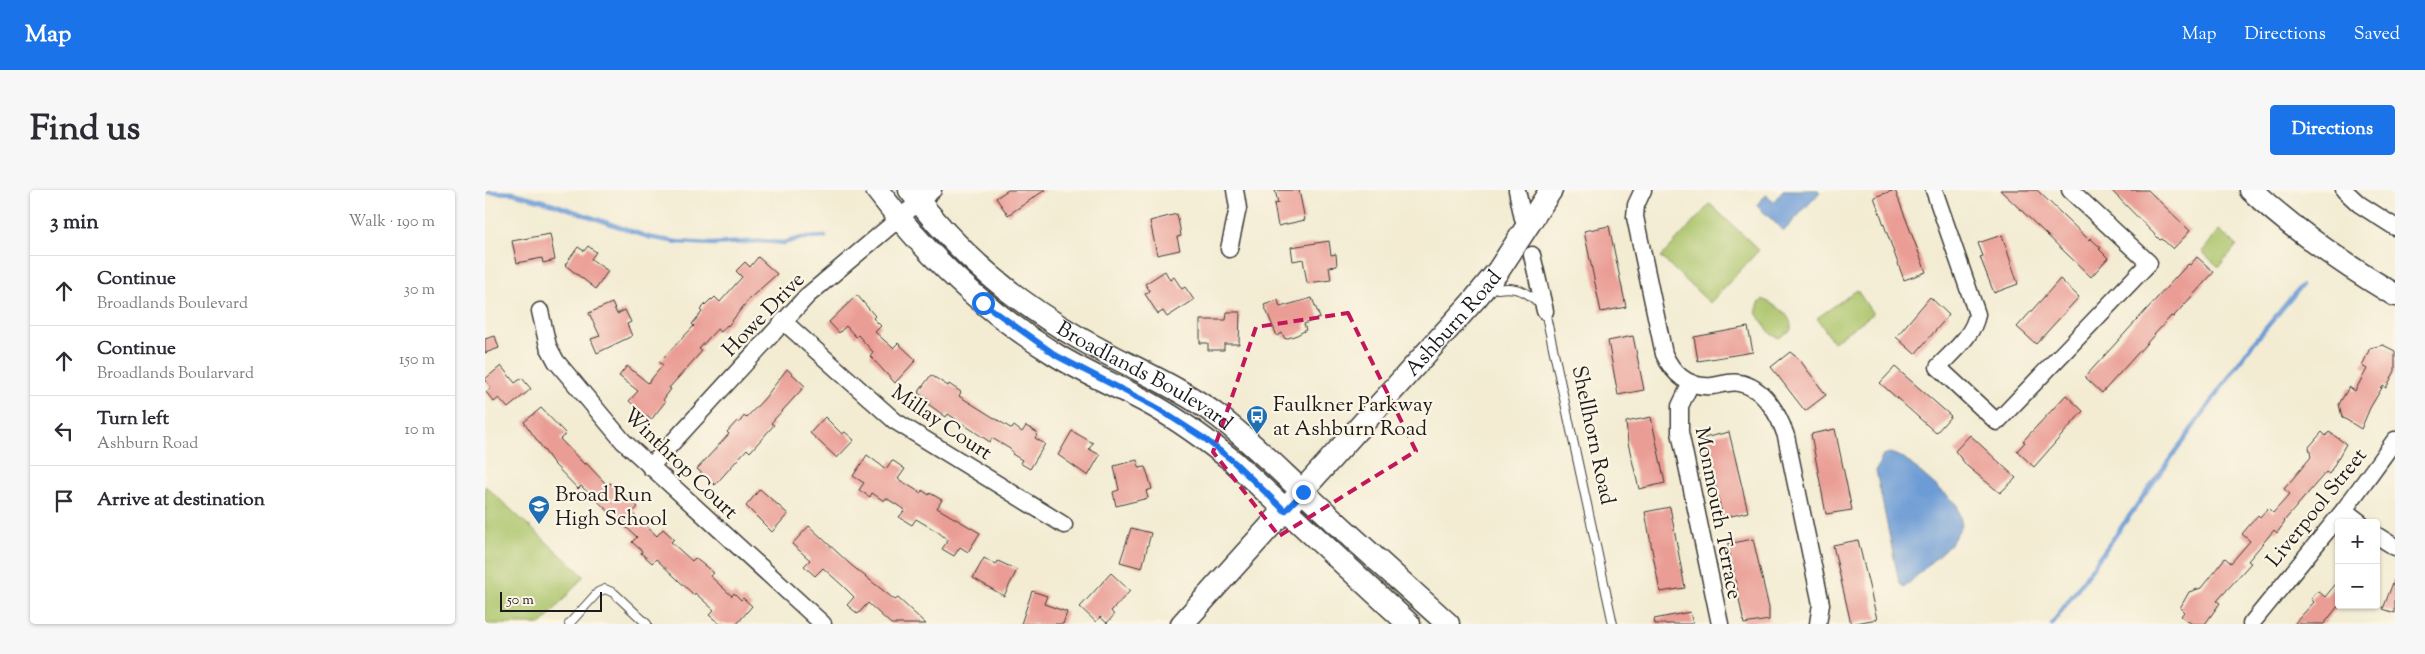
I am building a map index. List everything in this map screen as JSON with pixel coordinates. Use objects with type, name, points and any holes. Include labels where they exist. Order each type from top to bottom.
[{"type":"main road","name":"Broadlands Boulevard","points":[[877,190],[899,219],[954,278],[1028,337],[1090,374],[1154,406],[1205,439],[1234,462],[1285,511]]},
{"type":"main road","name":"Ashburn Road","points":[[1183,624],[1475,299],[1498,271],[1551,190]]},
{"type":"main road","points":[[2251,190],[2285,222],[2318,246],[2395,295]]},
{"type":"main road","name":"Broadlands Boulevard","points":[[920,194],[966,253],[1017,297],[1079,339],[1153,377],[1217,415],[1275,465],[1448,624]]},
{"type":"main road","points":[[1285,511],[1409,624]]},
{"type":"street","points":[[1229,249],[1238,208],[1235,190]]},
{"type":"street","points":[[1517,190],[1523,219],[1528,225]]},
{"type":"street","points":[[1643,190],[1636,205],[1635,217],[1664,354],[1673,371],[1691,383],[1705,386],[1732,382],[1747,385],[1762,394],[1777,416],[1785,436],[1821,604],[1818,624]]},
{"type":"street","points":[[1933,190],[1977,314],[1976,323],[1971,331],[1938,367],[1997,422],[2149,263],[2070,190]]},
{"type":"street","points":[[2344,190],[2359,204],[2395,227]]},
{"type":"street","name":"Howe Drive","points":[[650,467],[807,296],[899,219],[920,194]]},
{"type":"street","name":"Shellhorn Road","points":[[1532,255],[1545,311]]},
{"type":"street","name":"Winthrop Court","points":[[540,311],[548,346],[556,361],[623,441],[823,624]]},
{"type":"street","name":"Millay Court","points":[[783,321],[895,421],[1064,526]]},
{"type":"street","name":"Monmouth Terrace","points":[[1691,383],[1680,406],[1680,432],[1720,624]]},
{"type":"street","name":"Liverpool Street","points":[[2251,624],[2344,510],[2395,440]]},
{"type":"street","points":[[2344,510],[2356,519]]},
{"type":"street","points":[[2380,538],[2395,547]]},
{"type":"lane","points":[[1498,289],[1519,290],[1530,295],[1545,311]]},
{"type":"lane","name":"Shellhorn Road","points":[[1545,311],[1613,624]]},
{"type":"lane","points":[[569,624],[598,592],[605,589],[614,593],[647,624]]},
{"type":"highlighted area","points":[[1348,313],[1416,451],[1279,536],[1213,452],[1256,327]]},
{"type":"green space","points":[[1710,204],[1759,250],[1710,303],[1661,257]]},
{"type":"green space","points":[[2219,230],[2237,245],[2219,267],[2202,252]]},
{"type":"green space","points":[[1857,290],[1873,314],[1833,342],[1817,318]]},
{"type":"green space","points":[[1763,299],[1783,311],[1789,319],[1791,330],[1779,338],[1771,334],[1756,313],[1759,303]]},
{"type":"green space","points":[[485,486],[584,576],[542,624],[485,624]]},
{"type":"water","points":[[1783,190],[1818,190],[1820,192],[1784,231],[1756,205],[1766,195],[1774,201]]},
{"type":"water","points":[[1890,453],[1904,458],[1957,504],[1962,525],[1952,542],[1904,588],[1899,582],[1876,471],[1883,455]]},
{"type":"building","points":[[1008,190],[1045,190],[1008,215],[996,198]]},
{"type":"building","points":[[1275,190],[1299,190],[1305,220],[1278,226],[1274,204],[1278,203]]},
{"type":"building","points":[[1895,190],[1926,272],[1904,280],[1874,197]]},
{"type":"building","points":[[2000,190],[2037,190],[2089,240],[2090,238],[2101,248],[2099,249],[2108,258],[2091,277]]},
{"type":"building","points":[[2111,190],[2148,190],[2190,231],[2173,249],[2162,239],[2160,240]]},
{"type":"building","points":[[1177,214],[1181,236],[1177,237],[1180,250],[1157,255],[1150,221]]},
{"type":"building","points":[[1609,226],[1626,307],[1601,312],[1584,231]]},
{"type":"building","points":[[550,234],[555,260],[543,263],[542,258],[517,263],[512,241]]},
{"type":"building","points":[[2002,235],[2018,284],[1994,293],[1980,257],[1983,256],[1978,243]]},
{"type":"building","points":[[1329,241],[1331,255],[1336,254],[1337,266],[1329,267],[1331,280],[1307,283],[1303,259],[1293,261],[1291,247]]},
{"type":"building","points":[[588,246],[596,252],[591,259],[608,271],[596,289],[565,265],[578,247],[584,251]]},
{"type":"building","points":[[758,257],[777,274],[749,299],[728,326],[721,332],[717,329],[699,349],[702,351],[669,388],[671,389],[663,400],[665,402],[651,420],[629,401],[638,391],[619,376],[627,366],[648,383],[663,365],[659,362],[694,326],[692,324],[702,312],[700,310],[715,297],[720,302],[742,277],[736,271],[745,262],[750,267]]},
{"type":"building","points":[[2197,257],[2214,272],[2173,317],[2171,316],[2102,393],[2085,377],[2188,264],[2190,265]]},
{"type":"building","points":[[1165,271],[1170,280],[1174,277],[1182,289],[1185,287],[1194,300],[1167,317],[1163,311],[1158,314],[1145,294],[1150,291],[1145,284]]},
{"type":"building","points":[[2060,279],[2079,297],[2036,344],[2017,327]]},
{"type":"building","points":[[857,295],[881,326],[875,332],[893,348],[898,343],[916,360],[895,383],[870,356],[873,352],[858,335],[856,337],[846,326],[839,333],[829,322]]},
{"type":"building","points":[[1930,297],[1949,315],[1915,354],[1896,337]]},
{"type":"building","points":[[1312,298],[1320,318],[1304,324],[1306,330],[1297,335],[1285,339],[1282,333],[1277,336],[1264,305],[1278,300],[1280,307]]},
{"type":"building","points":[[612,303],[617,314],[625,310],[631,322],[627,324],[632,336],[597,353],[591,339],[600,336],[589,313]]},
{"type":"building","points":[[1227,312],[1240,312],[1239,344],[1224,344],[1224,350],[1208,350],[1208,343],[1200,343],[1200,320],[1226,320]]},
{"type":"building","points":[[1748,327],[1753,352],[1698,361],[1694,337]]},
{"type":"building","points":[[495,336],[499,348],[485,353],[485,339]]},
{"type":"building","points":[[1633,336],[1644,390],[1618,395],[1608,341]]},
{"type":"building","points":[[2383,345],[2395,351],[2395,371],[2386,388],[2383,386],[2370,408],[2361,429],[2342,417],[2339,404],[2349,387],[2355,391],[2367,369],[2362,366],[2370,348]]},
{"type":"building","points":[[1790,352],[1799,359],[1826,395],[1805,411],[1771,367]]},
{"type":"building","points":[[501,366],[515,383],[522,378],[531,389],[508,408],[499,398],[494,402],[486,392],[491,388],[485,379]]},
{"type":"building","points":[[1895,367],[1951,416],[1936,433],[1880,383]]},
{"type":"building","points":[[787,369],[805,386],[771,423],[774,425],[750,452],[747,449],[715,485],[697,469],[729,434],[727,432],[737,421],[739,423],[744,416],[746,418],[764,399]]},
{"type":"building","points":[[931,375],[961,392],[959,396],[1012,429],[1014,426],[1022,432],[1026,426],[1038,433],[1035,438],[1045,444],[1030,469],[1020,463],[1022,460],[1012,454],[1013,452],[1010,449],[992,438],[990,442],[948,414],[946,417],[928,404],[930,401],[918,393]]},
{"type":"building","points":[[2066,395],[2083,411],[2034,467],[2017,451],[2025,442],[2023,441]]},
{"type":"building","points":[[541,408],[566,434],[560,439],[585,465],[586,463],[607,485],[610,483],[638,507],[632,513],[657,536],[663,529],[674,539],[671,542],[692,561],[695,558],[714,573],[710,576],[732,596],[734,593],[741,600],[743,598],[752,606],[737,624],[720,624],[709,615],[714,610],[695,593],[694,595],[656,559],[652,563],[641,553],[642,551],[632,542],[637,537],[581,486],[578,489],[554,464],[524,422]]},
{"type":"building","points":[[825,417],[842,434],[845,432],[854,440],[837,458],[810,433]]},
{"type":"building","points":[[1651,417],[1665,483],[1639,489],[1628,443],[1626,422]]},
{"type":"building","points":[[1835,429],[1852,510],[1826,514],[1811,434]]},
{"type":"building","points":[[1072,431],[1093,443],[1089,449],[1100,455],[1088,476],[1058,455]]},
{"type":"building","points":[[1729,432],[1748,512],[1723,518],[1704,438]]},
{"type":"building","points":[[2322,432],[2326,436],[2329,432],[2346,444],[2329,474],[2326,472],[2284,521],[2277,533],[2274,530],[2248,561],[2251,563],[2217,601],[2220,603],[2205,624],[2192,624],[2181,616],[2184,612],[2180,608],[2189,592],[2201,588],[2225,558],[2231,563],[2250,541],[2242,534],[2258,515],[2260,517],[2268,508],[2273,513],[2290,494],[2284,489],[2311,457],[2309,447]]},
{"type":"building","points":[[1970,435],[2016,478],[2000,493],[1967,466],[1955,451]]},
{"type":"building","points":[[867,455],[886,469],[892,460],[905,469],[898,479],[921,493],[922,490],[942,500],[937,508],[980,533],[968,552],[960,547],[954,556],[942,549],[948,540],[938,532],[916,519],[912,525],[899,517],[905,510],[886,498],[884,501],[872,493],[870,497],[859,490],[864,483],[853,476]]},
{"type":"building","points":[[1137,460],[1139,468],[1145,467],[1148,475],[1152,489],[1146,491],[1148,498],[1116,506],[1113,492],[1119,490],[1114,466]]},
{"type":"building","points":[[760,489],[788,514],[772,532],[746,506]]},
{"type":"building","points":[[1670,507],[1685,588],[1660,592],[1645,512]]},
{"type":"building","points":[[809,526],[851,565],[895,600],[898,598],[926,624],[891,624],[868,603],[858,614],[847,605],[854,597],[823,568],[815,576],[804,566],[810,560],[792,544]]},
{"type":"building","points":[[1131,528],[1151,533],[1142,568],[1120,562]]},
{"type":"building","points":[[1753,539],[1769,608],[1769,620],[1744,624],[1728,544]]},
{"type":"building","points":[[1858,540],[1877,619],[1851,624],[1833,545]]},
{"type":"building","points":[[984,558],[996,565],[998,561],[1017,570],[1004,596],[973,578]]},
{"type":"building","points":[[1111,573],[1130,591],[1111,611],[1114,615],[1107,623],[1100,617],[1096,622],[1080,607]]},
{"type":"building","points":[[2395,580],[2395,613],[2383,609]]},
{"type":"building","points":[[2335,585],[2336,609],[2324,624],[2294,624],[2314,602],[2311,599],[2318,591],[2325,597]]},
{"type":"building","points":[[1032,591],[1047,596],[1044,604],[1067,612],[1063,624],[1021,624]]},
{"type":"building","points":[[1690,612],[1693,624],[1655,624],[1654,619]]},
{"type":"waterway","points":[[485,192],[513,193],[554,204],[648,237],[677,242],[712,244],[762,241],[783,243],[802,238],[825,237]]},
{"type":"waterway","points":[[2052,624],[2251,346],[2301,286]]},
{"type":"place","name":"Faulkner Parkway at Ashburn Road","points":[[1257,435]]},
{"type":"place","name":"Broad Run High School","points":[[539,525]]},
{"type":"route","points":[[983,303],[1057,356],[1154,406],[1205,439],[1234,462],[1285,511],[1303,492]]}]
